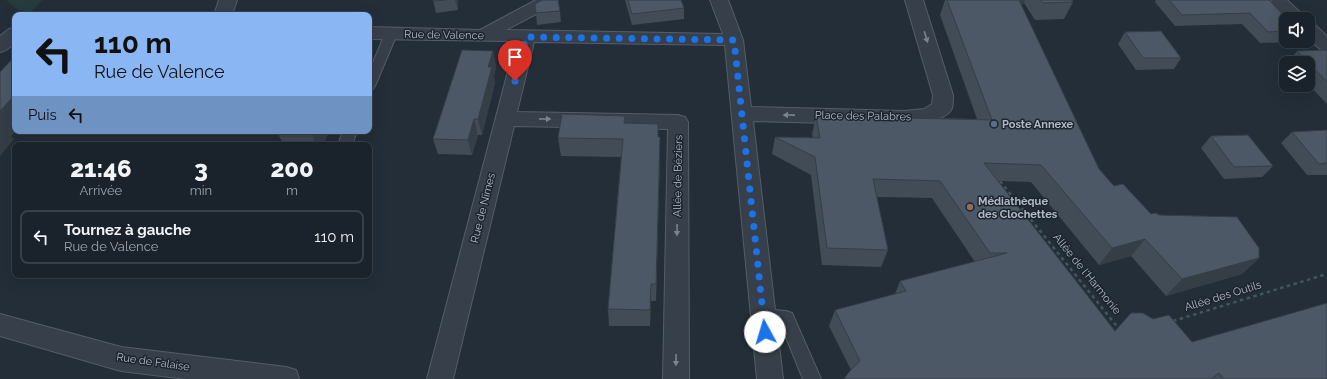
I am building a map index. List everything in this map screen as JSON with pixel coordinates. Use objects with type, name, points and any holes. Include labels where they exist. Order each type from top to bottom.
[{"type":"street","points":[[224,12],[228,0]]},
{"type":"street","points":[[482,36],[549,0]]},
{"type":"street","points":[[719,0],[734,40],[770,379]]},
{"type":"street","name":"Place des Palabres","points":[[743,114],[904,118],[928,115],[942,108],[943,95],[914,0]]},
{"type":"street","points":[[1277,0],[1290,12]]},
{"type":"street","points":[[0,26],[12,26]]},
{"type":"street","name":"Rue de Valence","points":[[372,33],[734,40]]},
{"type":"street","points":[[1315,35],[1327,46]]},
{"type":"street","points":[[0,46],[12,36]]},
{"type":"street","name":"Rue de Nîmes","points":[[440,379],[526,37]]},
{"type":"street","name":"Allée de Béziers","points":[[506,118],[678,122],[676,379]]},
{"type":"street","name":"Rue de Falaise","points":[[0,325],[121,359],[286,379]]},
{"type":"lane","points":[[372,79],[391,34]]},
{"type":"lane","points":[[763,316],[786,318],[812,379]]},
{"type":"path","name":"Allée de l'Harmonie","points":[[1000,181],[1120,330]]},
{"type":"path","name":"Allée des Outils","points":[[1170,322],[1327,274]]},
{"type":"green space","points":[[6,0],[42,0],[31,12],[17,9]]},
{"type":"building","points":[[542,0],[558,0],[560,11],[536,13],[535,4]]},
{"type":"building","points":[[628,0],[681,0],[684,8],[632,14]]},
{"type":"building","points":[[947,0],[1019,0],[1099,169],[1114,186],[1123,184],[1151,214],[1237,217],[1259,248],[1259,258],[1182,279],[1145,239],[1112,248],[1041,165],[984,163],[1115,331],[1131,313],[1143,313],[1153,319],[1169,315],[1192,342],[1327,303],[1327,379],[1224,379],[1219,373],[1211,379],[844,379],[860,361],[835,310],[906,291],[900,281],[1007,253],[990,253],[940,181],[873,179],[888,250],[827,248],[815,157],[775,137],[820,138],[816,116],[992,120]]},
{"type":"building","points":[[1041,0],[1072,0],[1073,2],[1043,3]]},
{"type":"building","points":[[1169,0],[1269,0],[1280,12],[1279,12],[1279,31],[1268,32],[1250,13],[1182,15]]},
{"type":"building","points":[[1161,31],[1181,58],[1143,58],[1125,32]]},
{"type":"building","points":[[462,50],[493,51],[488,67],[492,67],[478,119],[474,119],[468,140],[433,139]]},
{"type":"building","points":[[1297,51],[1327,51],[1327,82],[1315,70],[1315,56],[1302,56]]},
{"type":"building","points":[[12,59],[12,98],[0,111],[0,72]]},
{"type":"building","points":[[562,114],[625,116],[624,123],[658,124],[658,137],[660,137],[656,284],[651,284],[650,310],[608,309],[623,139],[558,138]]},
{"type":"building","points":[[1327,130],[1327,163],[1319,164],[1292,132]]},
{"type":"building","points":[[280,134],[313,134],[312,136],[279,136]]},
{"type":"building","points":[[1248,135],[1273,166],[1234,167],[1211,136]]},
{"type":"place","name":"Poste Annexe","points":[[994,124]]},
{"type":"place","name":"Médiathèque des Clochettes","points":[[970,207]]},
{"type":"route","points":[[515,81],[526,37],[734,40],[765,332]]}]
